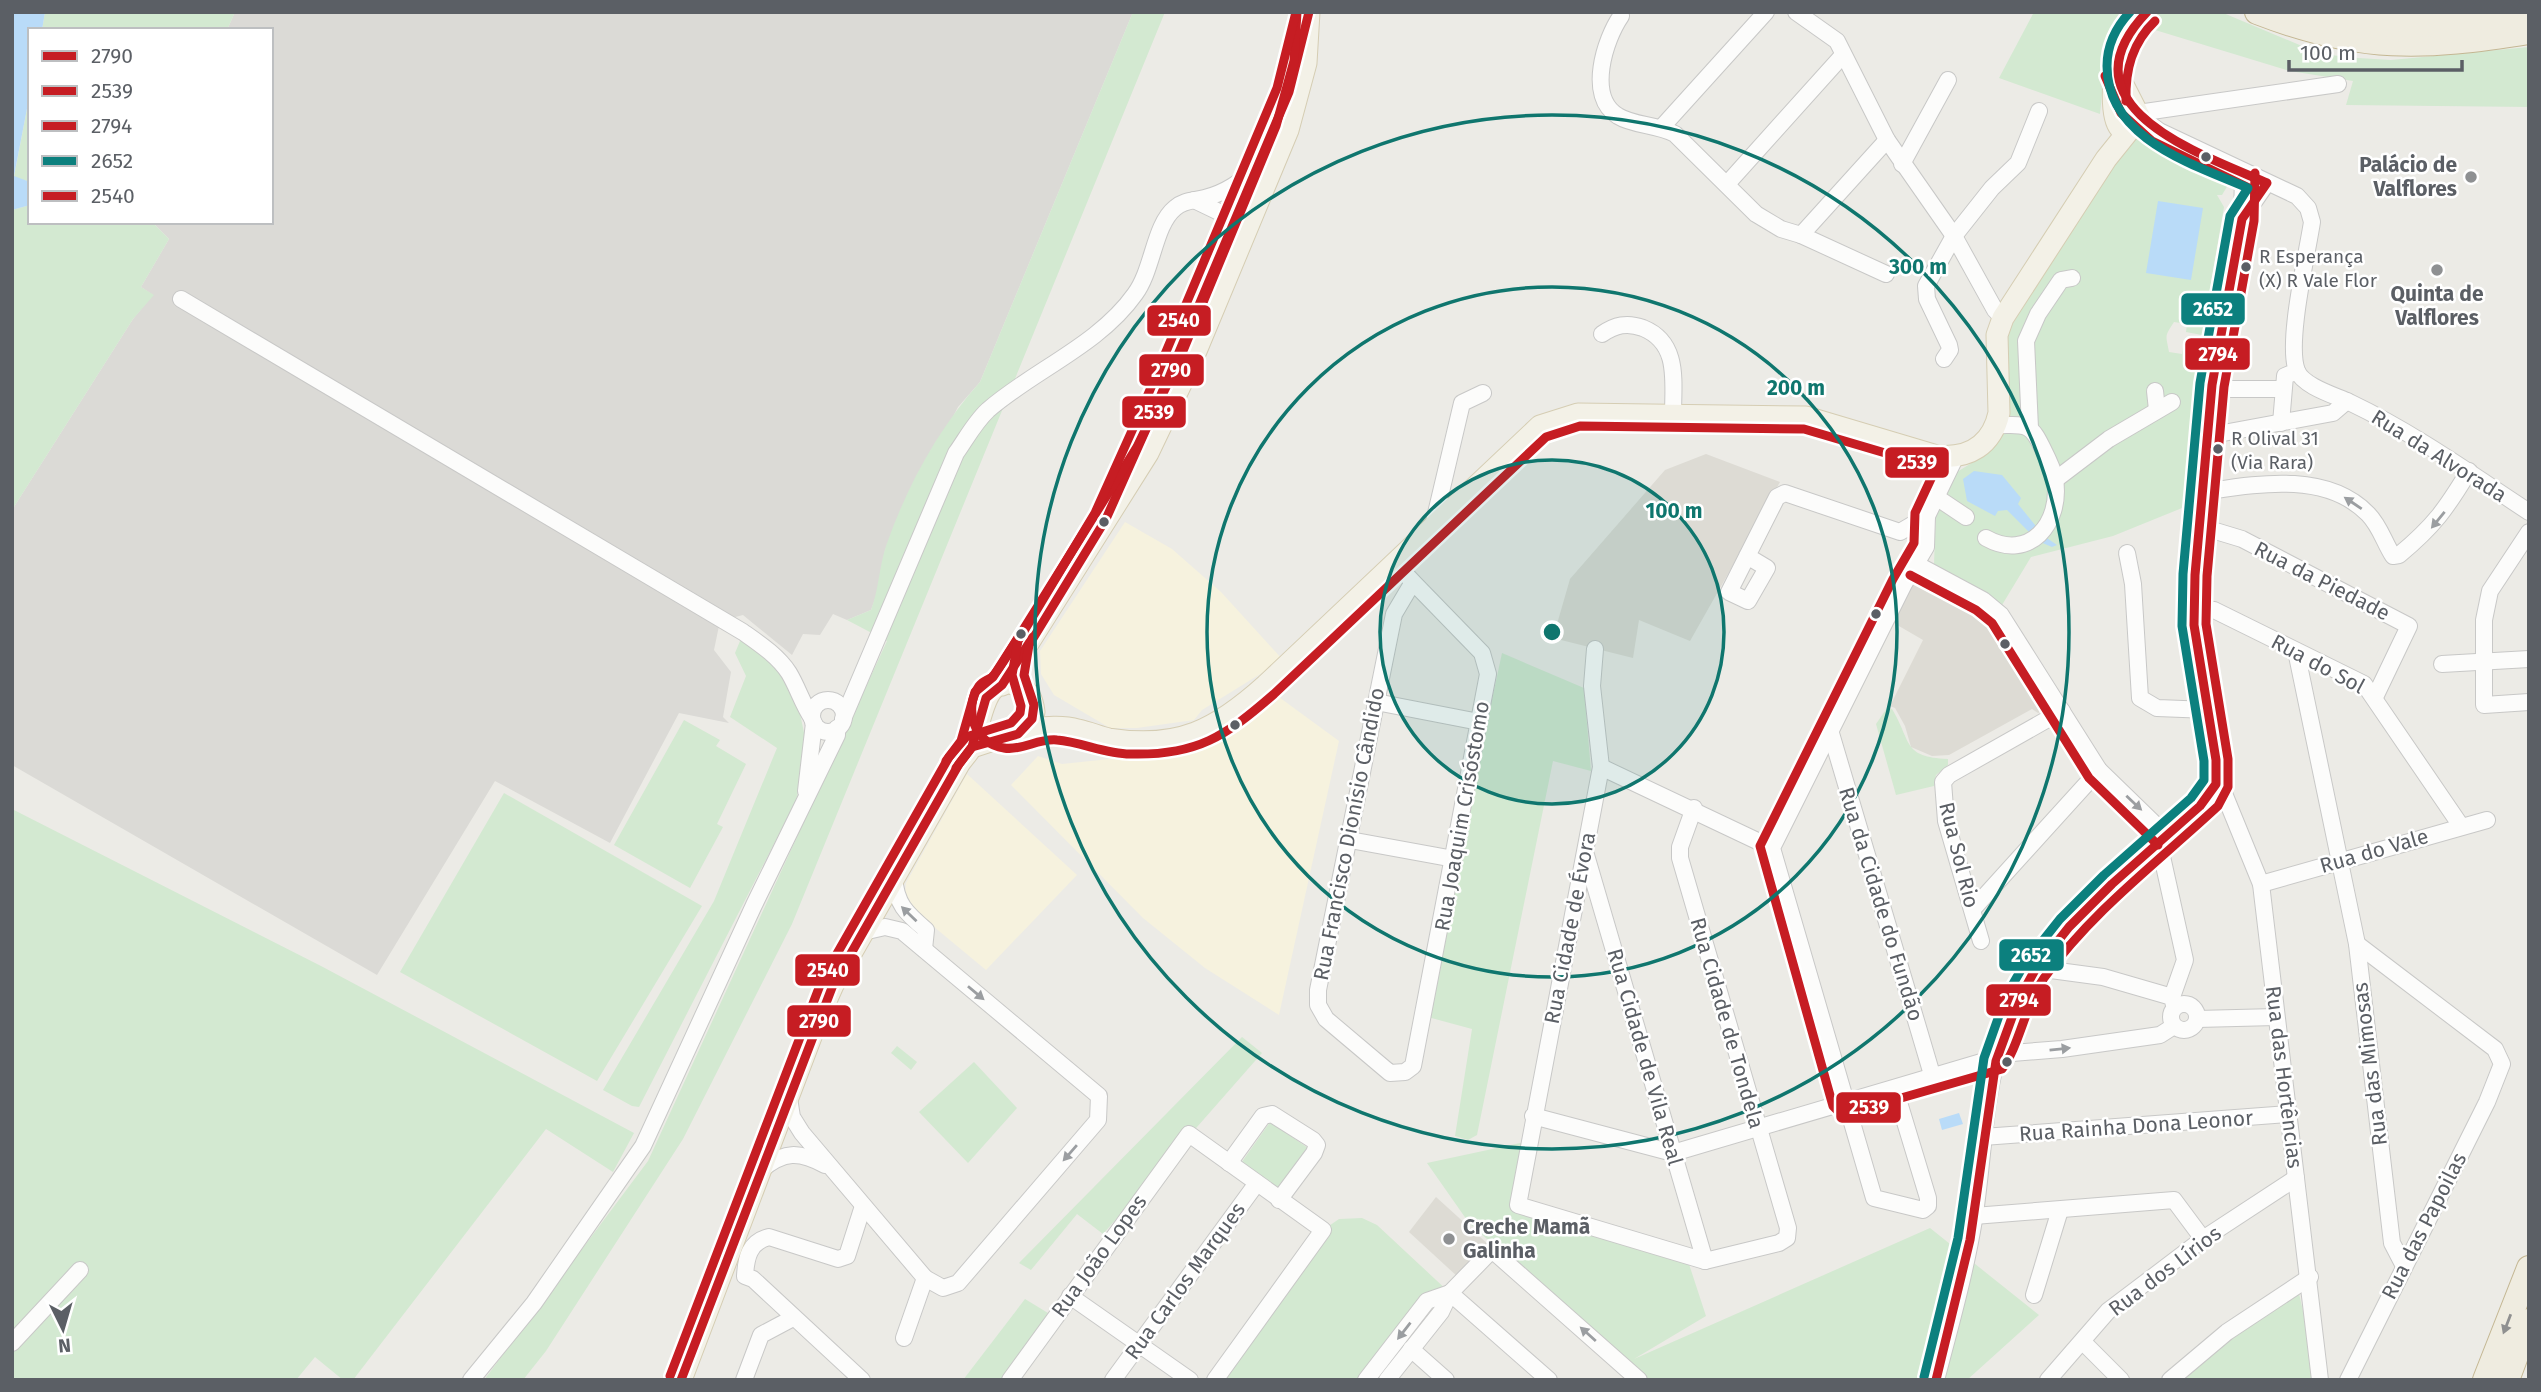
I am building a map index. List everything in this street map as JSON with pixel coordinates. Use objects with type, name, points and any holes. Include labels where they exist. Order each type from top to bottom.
[{"type":"highway","points":[[2257,12],[2324,34],[2385,45],[2434,46],[2529,32]]},
{"type":"highway","points":[[2309,12],[2354,22],[2408,27],[2529,13]]},
{"type":"highway","points":[[2485,1380],[2529,1268]]},
{"type":"highway","points":[[2507,1380],[2529,1321]]},
{"type":"main road","points":[[982,710],[990,728],[1000,734],[1054,727],[1077,729],[1130,742],[1182,738],[1206,731],[1233,714],[1266,685],[1433,526],[1452,501],[1540,426],[1560,417],[1578,414],[1806,417],[1936,456],[1955,458],[1975,451],[1989,438],[1996,425],[1997,335],[2003,318],[2106,159],[2129,118],[2116,71],[2123,38],[2147,12]]},
{"type":"main road","points":[[1233,244],[1238,212],[1289,92],[1309,18]]},
{"type":"main road","points":[[681,1380],[817,1021],[894,877],[959,764],[972,747],[990,692],[1002,685],[1029,645],[1153,442],[1233,244],[1263,193],[1299,95],[1309,18]]},
{"type":"main road","points":[[972,747],[1018,733],[1034,712],[1024,661],[1029,645]]},
{"type":"main road","points":[[1002,685],[1016,685],[1077,729]]},
{"type":"street","points":[[1662,127],[1766,12]]},
{"type":"street","points":[[1796,12],[1837,41],[1886,141],[1954,236],[1994,310],[2003,318]]},
{"type":"street","points":[[1621,16],[1610,32],[1603,57],[1605,103],[1618,116],[1662,127],[1675,134],[1756,214],[1781,229],[1801,235],[1886,274]]},
{"type":"street","points":[[1727,184],[1843,55]]},
{"type":"street","points":[[1902,164],[1948,80]]},
{"type":"street","points":[[2129,118],[2174,108],[2338,84]]},
{"type":"street","points":[[2159,131],[2163,118],[2174,108]]},
{"type":"street","points":[[1944,359],[1950,351],[1949,345],[1927,299],[1926,286],[1954,236],[2018,163],[2039,111]]},
{"type":"street","points":[[2129,118],[2304,201],[2312,222],[2294,338],[2301,375],[2285,376],[2281,423]]},
{"type":"street","points":[[1801,235],[1886,141]]},
{"type":"street","points":[[1204,203],[1238,182],[1262,156]]},
{"type":"street","points":[[1936,1380],[1966,1265],[1994,1060],[2016,1002],[2036,968],[2078,918],[2210,797],[2216,784],[2209,710],[2197,646],[2194,609],[2212,389],[2242,219],[2243,173]]},
{"type":"street","points":[[2242,219],[2267,183]]},
{"type":"street","points":[[181,299],[743,632],[772,654],[799,692],[819,711],[827,731],[840,724],[900,590],[920,535],[956,453],[986,412],[1096,333],[1136,294],[1149,270],[1168,216],[1184,202],[1230,204],[1238,212],[1255,203],[1263,193]]},
{"type":"street","points":[[1204,203],[1233,244]]},
{"type":"street","points":[[1986,538],[2002,547],[2021,545],[2040,535],[2053,513],[2055,480],[2044,451],[2030,428],[2026,341],[2038,314],[2061,280],[2071,278]]},
{"type":"street","points":[[1602,334],[1613,326],[1634,325],[1653,332],[1667,346],[1673,364],[1673,415]]},
{"type":"street","name":"Rua da Alvorada","points":[[2301,375],[2469,471],[2528,511]]},
{"type":"street","points":[[2212,389],[2282,389]]},
{"type":"street","points":[[2155,391],[2157,410]]},
{"type":"street","points":[[1452,501],[1444,480],[1462,402],[1483,393]]},
{"type":"street","points":[[2207,436],[2333,413],[2347,401]]},
{"type":"street","points":[[2055,480],[2109,439],[2148,419],[2157,410],[2172,402]]},
{"type":"street","points":[[1996,425],[2030,428]]},
{"type":"street","points":[[1895,1089],[1928,1198],[1928,1206],[1923,1210],[1874,1198],[1772,848],[1830,730],[1926,547],[1927,516],[1955,458]]},
{"type":"street","points":[[2203,492],[2271,485],[2315,486],[2334,490],[2367,513],[2393,556],[2399,555],[2432,528],[2452,503],[2469,471]]},
{"type":"street","points":[[1444,480],[1457,486],[1452,501]]},
{"type":"street","points":[[1747,556],[1781,492],[1900,532],[1927,516]]},
{"type":"street","points":[[1936,497],[1966,517]]},
{"type":"street","name":"Rua da Piedade","points":[[2199,526],[2242,539],[2409,626],[2375,697]]},
{"type":"street","points":[[2529,532],[2490,591],[2484,620],[2484,705],[2529,702]]},
{"type":"street","points":[[2127,553],[2133,584],[2140,698],[2150,707],[2209,710]]},
{"type":"street","points":[[1394,562],[1413,582]]},
{"type":"street","points":[[1916,564],[1983,600],[2001,615],[2099,770],[2163,839],[2185,960],[2170,1018],[2174,1026],[2181,1030],[2190,1029],[2197,1018]]},
{"type":"street","name":"Rua Francisco Dionísio Cândido","points":[[1405,1072],[1390,1073],[1326,1018],[1318,1005],[1321,974],[1394,614],[1413,582]]},
{"type":"street","name":"Rua Joaquim Crisóstomo","points":[[1405,1072],[1413,1066],[1488,674],[1482,653],[1413,582]]},
{"type":"street","name":"Rua do Sol","points":[[2194,609],[2214,610],[2364,684],[2461,827]]},
{"type":"street","name":"Rua Cidade de Évora","points":[[1595,649],[1592,686],[1601,767],[1518,1205],[1705,1261]]},
{"type":"street","name":"Rua das Mimosas","points":[[2295,651],[2357,944],[2392,1243],[2404,1266]]},
{"type":"street","points":[[2442,664],[2529,659]]},
{"type":"street","points":[[807,797],[819,711],[860,680]]},
{"type":"street","points":[[1376,702],[1479,722]]},
{"type":"street","points":[[471,1380],[534,1303],[643,1146],[837,735],[842,709],[819,711]]},
{"type":"street","name":"Rua Sol Rio","points":[[1980,941],[1947,821],[1943,782],[1949,775],[2062,711]]},
{"type":"street","name":"Rua da Cidade do Fundão","points":[[1830,730],[1933,1077]]},
{"type":"street","points":[[1601,767],[1694,808],[1772,848]]},
{"type":"street","points":[[1973,909],[2099,770]]},
{"type":"street","name":"Rua das Hortências","points":[[2216,784],[2223,791],[2261,884],[2320,1380]]},
{"type":"street","name":"Rua Cidade de Tondela","points":[[1694,808],[1680,847],[1680,858],[1788,1228],[1787,1238],[1779,1243],[1705,1261]]},
{"type":"street","name":"Rua do Vale","points":[[2261,884],[2487,820]]},
{"type":"street","points":[[1350,840],[1454,859]]},
{"type":"street","name":"Rua Cidade de Vila Real","points":[[1585,853],[1705,1261]]},
{"type":"street","points":[[894,877],[895,895],[902,909],[926,930],[924,949]]},
{"type":"street","points":[[788,1096],[792,1117],[828,1167],[925,1278],[943,1289],[958,1283],[1098,1121],[1099,1096],[924,949],[894,928],[877,928],[863,932]]},
{"type":"street","name":"Rua das Papoilas","points":[[2348,1380],[2501,1073],[2500,1057],[2496,1049],[2357,944]]},
{"type":"street","points":[[2036,968],[2103,977],[2192,1007],[2197,1018]]},
{"type":"street","points":[[2197,1018],[2276,1017]]},
{"type":"street","points":[[1533,1116],[1673,1153],[2012,1053],[2161,1035],[2174,1026]]},
{"type":"street","points":[[1215,1380],[1323,1230],[1279,1200],[1229,1163],[1263,1116],[1272,1114],[1317,1145],[1279,1200]]},
{"type":"street","name":"Rua Rainha Dona Leonor","points":[[1983,1137],[2290,1114]]},
{"type":"street","name":"Rua João Lopes","points":[[1010,1380],[1189,1134],[1229,1163]]},
{"type":"street","points":[[761,1170],[777,1157],[788,1154],[808,1157],[828,1167]]},
{"type":"street","name":"Rua dos Lírios","points":[[2048,1380],[2108,1311],[2203,1239],[2296,1178]]},
{"type":"street","name":"Rua Carlos Marques","points":[[1113,1380],[1257,1183]]},
{"type":"street","points":[[1974,1216],[2174,1199],[2203,1239]]},
{"type":"street","points":[[858,1379],[753,1279],[745,1276],[746,1259],[753,1245],[769,1237],[838,1259],[846,1256],[863,1206]]},
{"type":"street","points":[[2034,1295],[2060,1210]]},
{"type":"street","points":[[1387,1380],[1441,1312],[1450,1293],[1492,1250],[1639,1380]]},
{"type":"street","points":[[12,1343],[80,1270]]},
{"type":"street","points":[[2170,1380],[2227,1332],[2309,1277]]},
{"type":"street","points":[[904,1338],[925,1278]]},
{"type":"street","points":[[1366,1380],[1427,1301],[1450,1293]]},
{"type":"street","points":[[1450,1293],[1549,1380]]},
{"type":"street","points":[[1070,1296],[1190,1380]]},
{"type":"street","points":[[744,1380],[761,1335],[793,1318]]},
{"type":"street","points":[[2083,1342],[2121,1380]]},
{"type":"street","points":[[1411,1349],[1446,1380]]},
{"type":"shaded area","points":[[235,12],[1133,12],[980,382],[958,407],[885,550],[879,588],[871,610],[847,620],[833,614],[820,635],[803,634],[792,655],[743,615],[720,621],[714,650],[731,672],[723,717],[729,723],[679,713],[610,843],[495,781],[377,975],[12,765],[12,510],[133,319],[153,295],[141,287],[169,239],[154,224],[273,224],[273,28],[228,28]]},
{"type":"shaded area","points":[[1706,454],[1780,482],[1690,641],[1639,620],[1633,658],[1553,638],[1570,579],[1665,470]]},
{"type":"shaded area","points":[[1125,522],[1172,549],[1221,592],[1283,660],[1202,710],[1194,720],[1137,728],[1110,728],[1054,695],[1041,674],[1040,651]]},
{"type":"shaded area","points":[[1920,579],[1969,602],[2000,631],[2048,705],[2047,708],[2038,713],[2032,709],[1949,755],[1932,756],[1911,747],[1905,726],[1895,708],[1890,706],[1923,640],[1892,622],[1913,581]]},
{"type":"shaded area","points":[[1272,692],[1339,741],[1279,1015],[1205,968],[1143,918],[1011,785],[1038,756],[1062,764],[1138,756],[1229,731]]},
{"type":"shaded area","points":[[967,774],[1077,875],[986,970],[904,902],[906,883]]},
{"type":"shaded area","name":"Creche Mamã Galinha","points":[[1436,1197],[1490,1246],[1458,1277],[1409,1232]]},
{"type":"green space","points":[[45,12],[235,12],[228,28],[42,28]]},
{"type":"green space","points":[[1133,12],[1165,12],[792,924],[683,1139],[546,1351],[523,1380],[484,1380],[648,1161],[887,641],[847,620],[871,610],[886,546],[914,480],[937,439],[980,382]]},
{"type":"green space","points":[[2034,12],[2221,12],[2321,54],[2358,58],[2391,60],[2529,47],[2529,107],[2346,105],[2353,81],[2290,71],[2119,19],[2106,55],[2100,114],[1999,78]]},
{"type":"green space","points":[[28,104],[28,181],[14,177]]},
{"type":"green space","points":[[2137,135],[2144,135],[2179,151],[2176,159],[2184,162],[2187,156],[2224,173],[2236,190],[2228,185],[2222,195],[2217,195],[2224,207],[2202,335],[2186,332],[2187,324],[2174,322],[2167,336],[2169,352],[2182,354],[2183,347],[2199,350],[2187,506],[2113,536],[2031,557],[2002,605],[1934,564],[1936,509],[1952,475],[1970,464],[2001,433],[2010,413],[2005,342],[2010,328],[2112,166]]},
{"type":"green space","points":[[28,206],[28,224],[154,224],[169,239],[141,287],[154,295],[133,319],[12,510],[12,210]]},
{"type":"green space","points":[[740,641],[749,642],[776,664],[795,690],[806,742],[796,801],[639,1107],[632,1106],[603,1090],[714,901],[777,748],[730,717],[746,676],[735,653]]},
{"type":"green space","points":[[1502,653],[1584,688],[1591,771],[1553,761],[1477,1135],[1468,1140],[1455,1136],[1472,1029],[1424,1016]]},
{"type":"green space","points":[[1887,708],[1892,709],[1906,739],[1915,751],[1933,758],[1948,759],[1948,765],[1936,775],[1934,786],[1896,795],[1876,724]]},
{"type":"green space","points":[[684,720],[720,740],[716,746],[746,764],[717,824],[723,827],[690,888],[614,845]]},
{"type":"green space","points":[[504,793],[702,906],[597,1081],[400,972]]},
{"type":"green space","points":[[12,809],[321,966],[634,1133],[613,1172],[546,1129],[353,1380],[343,1380],[315,1357],[296,1380],[12,1380]]},
{"type":"green space","points":[[1242,1037],[1262,1053],[1103,1234],[1077,1214],[1031,1270],[1019,1263]]},
{"type":"green space","points":[[897,1046],[917,1062],[911,1070],[891,1053]]},
{"type":"green space","points":[[974,1062],[1017,1108],[968,1163],[919,1112]]},
{"type":"green space","points":[[1270,1122],[1311,1150],[1280,1194],[1239,1166]]},
{"type":"green space","points":[[1529,1141],[1518,1205],[1687,1258],[1706,1316],[1634,1359],[1930,1228],[2039,1315],[1967,1380],[1646,1380],[1469,1223],[1427,1163]]},
{"type":"green space","points":[[1362,1218],[1377,1225],[1450,1293],[1427,1301],[1366,1380],[1215,1380],[1323,1230],[1339,1219]]},
{"type":"green space","points":[[2297,1285],[2319,1380],[2173,1380]]},
{"type":"green space","points":[[1025,1299],[1048,1313],[1003,1380],[963,1380]]},
{"type":"water","points":[[12,12],[45,12],[42,28],[28,28],[28,103],[14,176],[28,181],[28,206],[12,210]]},
{"type":"water","points":[[2158,201],[2203,208],[2191,280],[2146,273]]},
{"type":"water","points":[[1974,471],[2002,475],[2021,498],[2018,504],[2044,536],[2057,545],[2052,547],[2038,541],[2007,510],[1998,511],[1995,516],[1967,501],[1963,479]]},
{"type":"water","points":[[1959,1113],[1963,1124],[1942,1130],[1939,1119]]},
{"type":"transit line","name":"2540","points":[[670,1376],[822,980],[949,757],[966,737],[1011,723],[1020,713],[1021,706],[1012,675],[1018,641],[1095,513],[1144,404],[1277,88],[1296,12]]},
{"type":"transit line","name":"2539","points":[[1297,12],[1294,61],[1276,126],[1180,358],[1137,447],[1000,666],[992,677],[979,686],[972,705],[974,724],[985,740],[1004,748],[1057,740],[1121,753],[1153,754],[1192,747],[1209,740],[1241,721],[1274,694],[1546,437],[1580,426],[1804,429],[1936,468],[1915,513],[1914,543],[1893,579],[1760,846],[1833,1106],[1842,1115],[2002,1069],[2037,989],[2063,954],[2105,909],[2218,806],[2228,787],[2228,759],[2206,624],[2207,576],[2224,387],[2254,221],[2255,173]]},
{"type":"transit line","name":"2790","points":[[681,1380],[833,985],[959,764],[972,747],[1018,734],[1032,719],[1034,705],[1024,675],[1029,645],[1106,519],[1155,409],[1289,92],[1309,12]]},
{"type":"transit line","name":"2652","points":[[1924,1377],[1958,1238],[1984,1058],[2006,996],[2025,963],[2060,919],[2104,875],[2191,798],[2204,780],[2204,761],[2182,626],[2183,574],[2200,383],[2230,216],[2248,188],[2179,158],[2157,145],[2137,130],[2121,112],[2111,91],[2107,59],[2113,37],[2130,12]]},
{"type":"transit line","name":"2794","points":[[1936,1380],[1970,1240],[1996,1061],[2018,1001],[2035,970],[2069,927],[2112,884],[2200,806],[2216,784],[2216,760],[2194,625],[2195,575],[2212,385],[2242,219],[2267,183],[2176,141],[2148,122],[2128,100],[2118,74],[2124,45],[2147,12]]},
{"type":"transit line","name":"2539","points":[[2126,101],[2131,58],[2141,38],[2155,21]]},
{"type":"transit line","name":"2539","points":[[2105,76],[2121,113],[2152,141],[2251,189]]},
{"type":"transit line","name":"2539","points":[[1910,575],[1976,610],[1992,623],[2089,778],[2158,845]]},
{"type":"transit line","name":"2540","points":[[946,761],[961,741],[975,692],[993,677],[1023,630]]},
{"type":"transit line","name":"2790","points":[[956,768],[972,747],[986,698],[1002,685],[1033,637]]},
{"type":"place","name":"Palácio de Valflores","points":[[2471,177]]},
{"type":"place","name":"R Esperança (X) R Vale Flor","points":[[2246,267]]},
{"type":"place","name":"Quinta de Valflores","points":[[2437,270]]},
{"type":"place","name":"R Olival 31 (Via Rara)","points":[[2218,449]]},
{"type":"place","name":"Creche Mamã Galinha","points":[[1449,1239]]}]
